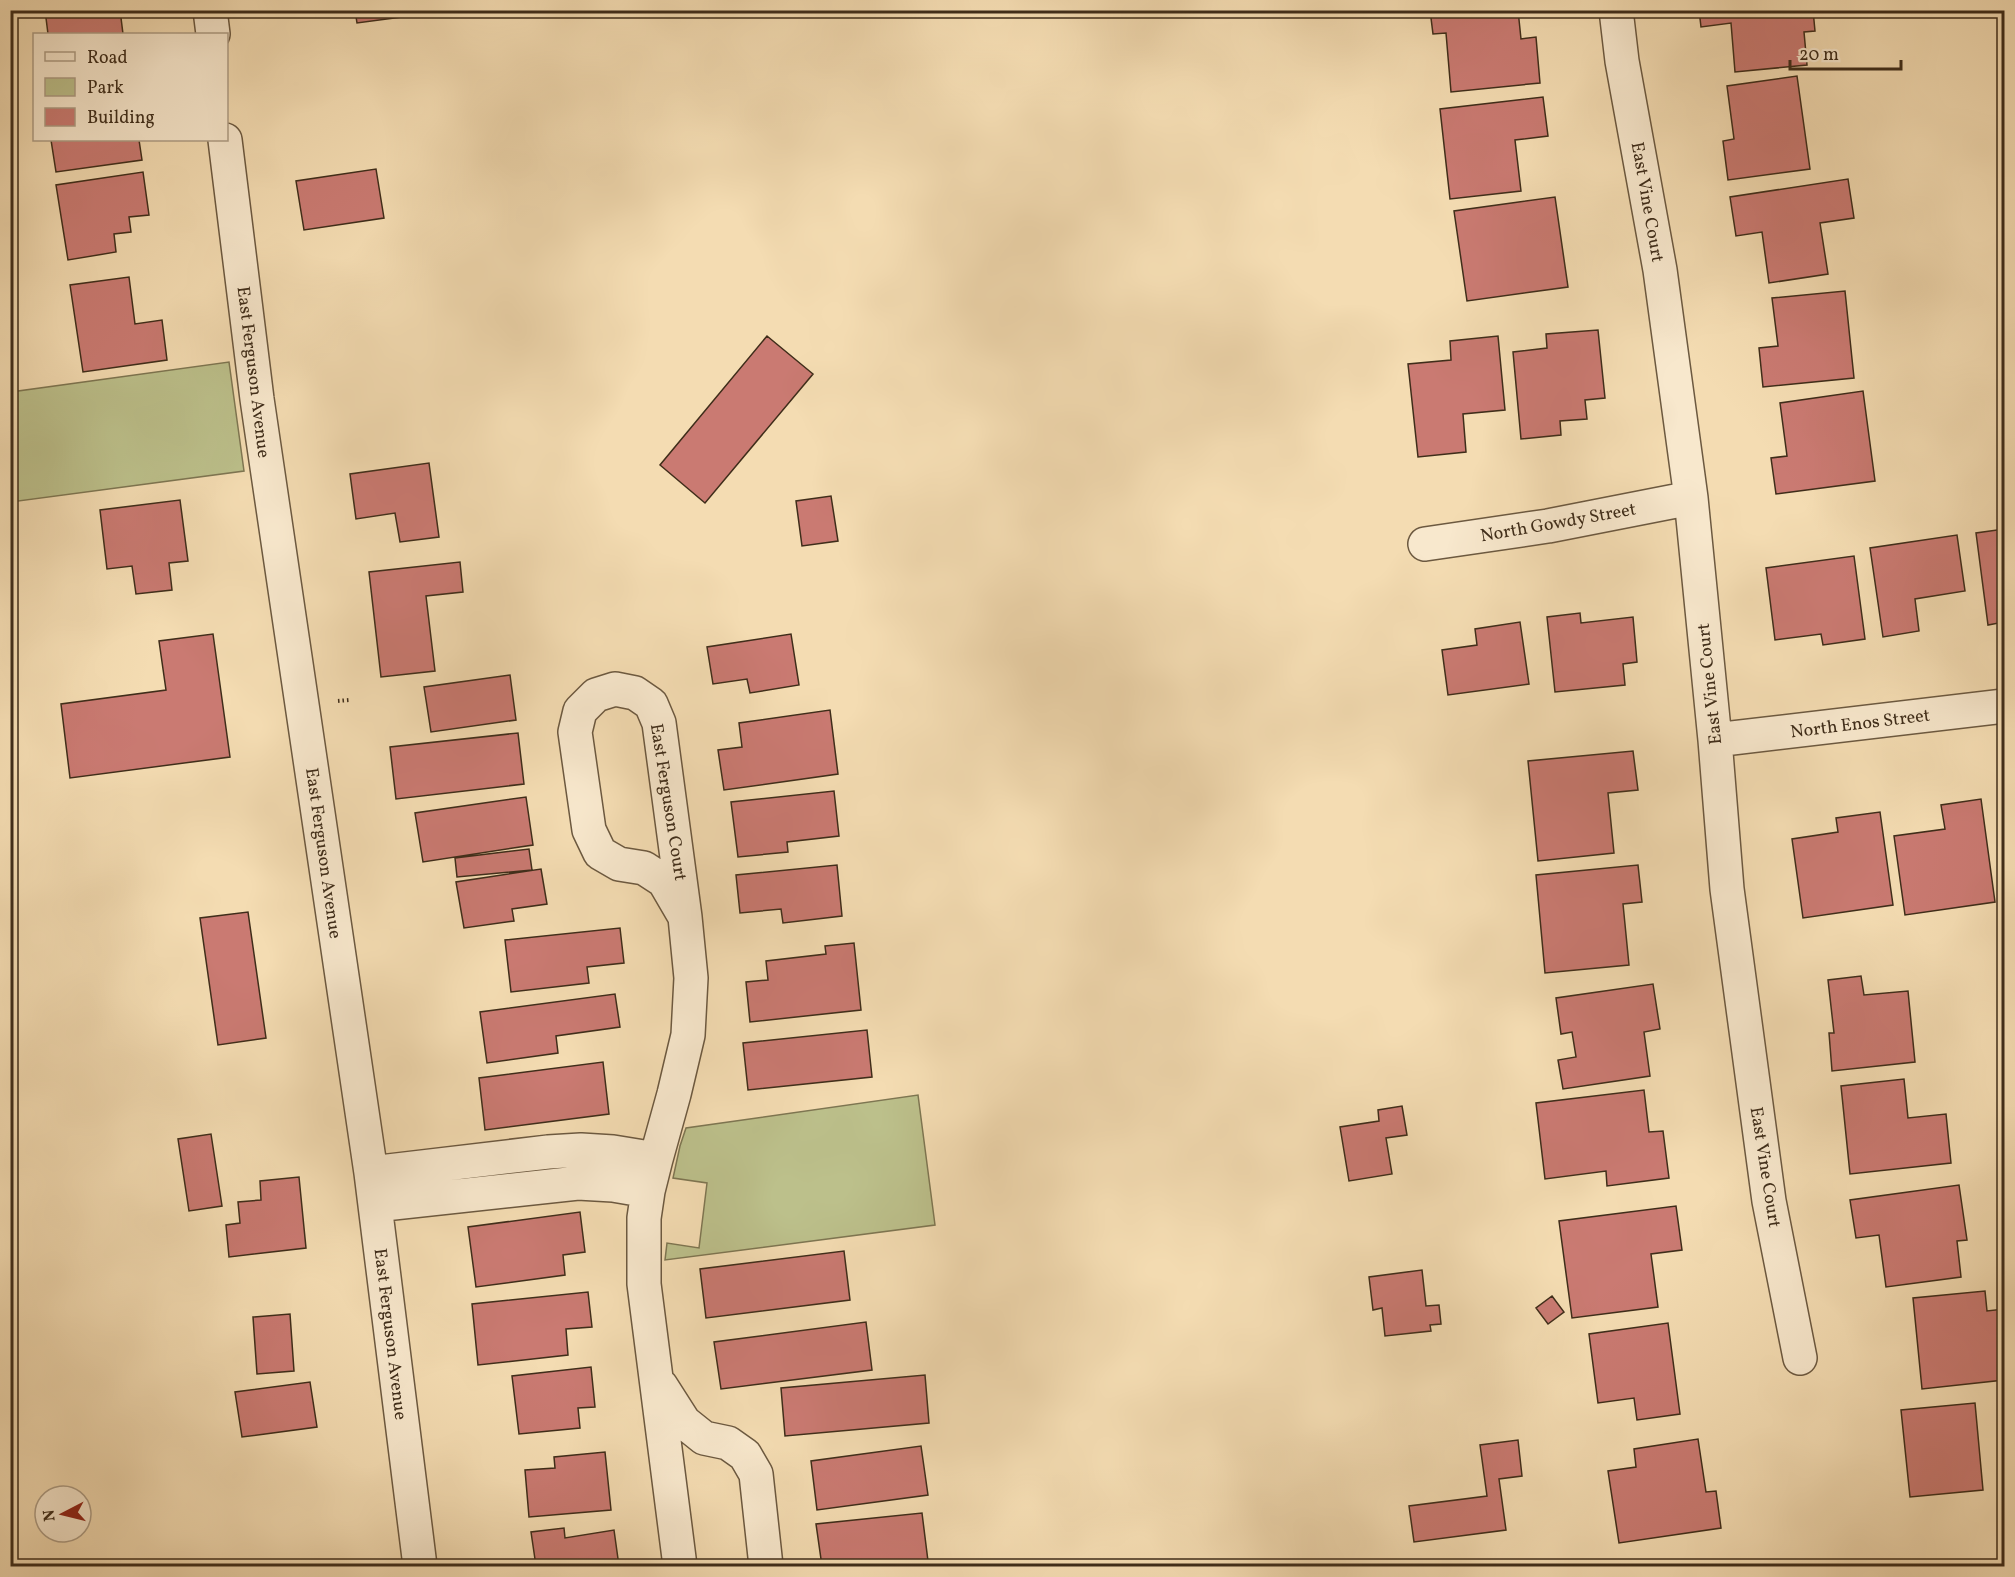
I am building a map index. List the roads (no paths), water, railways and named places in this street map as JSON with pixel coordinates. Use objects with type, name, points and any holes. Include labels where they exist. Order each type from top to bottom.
[{"type":"street","points":[[210,10],[213,33]]},
{"type":"street","name":"East Vine Court","points":[[1616,10],[1622,61],[1660,270],[1691,498],[1727,889],[1768,1189],[1800,1358]]},
{"type":"street","name":"East Ferguson Avenue","points":[[225,141],[258,411],[371,1173],[420,1566]]},
{"type":"street","name":"North Gowdy Street","points":[[1425,544],[1548,526],[1691,498]]},
{"type":"street","name":"East Ferguson Court","points":[[680,1566],[644,1284],[644,1218],[648,1191],[688,1035],[691,978],[685,916],[659,723],[651,704],[635,693],[615,689],[596,695],[580,711],[575,732],[589,830],[600,853],[619,864],[644,868],[664,880],[685,916]]},
{"type":"street","name":"North Enos Street","points":[[1715,740],[2004,706]]},
{"type":"street","points":[[371,1173],[581,1150],[613,1152],[656,1159]]},
{"type":"street","points":[[375,1205],[578,1183],[613,1185],[648,1191]]},
{"type":"street","name":"East Ferguson Court","points":[[657,1379],[684,1422],[704,1438],[728,1443],[745,1455],[756,1474],[766,1566]]}]
